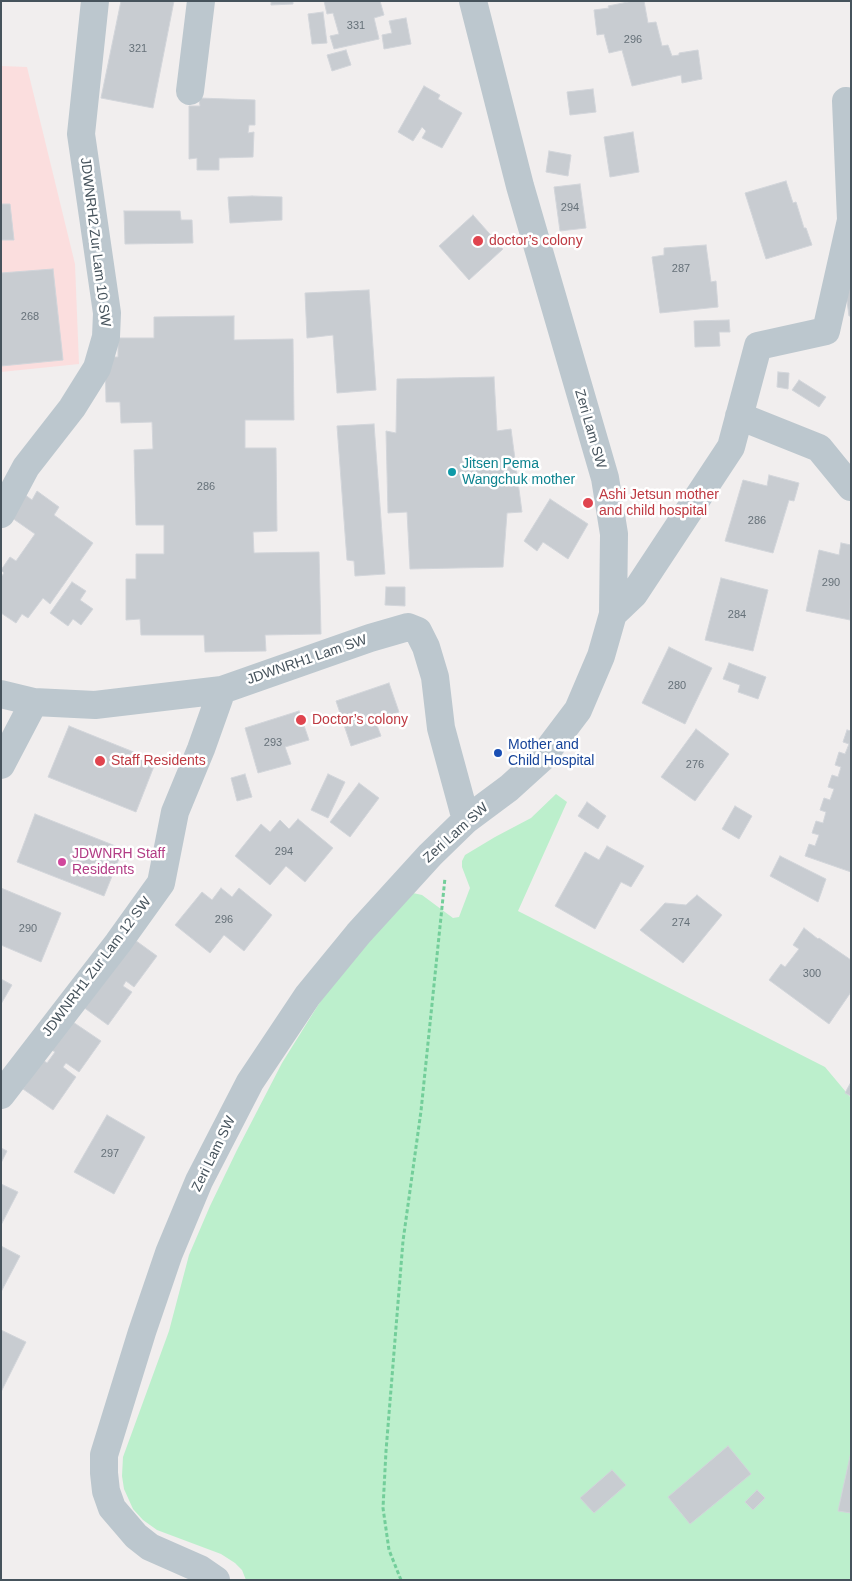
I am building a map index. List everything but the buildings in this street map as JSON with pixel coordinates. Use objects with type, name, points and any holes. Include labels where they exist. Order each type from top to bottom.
[{"type":"street","name":"JDWNRH2 Zur Lam 10 SW","points":[[1,514],[26,467],[72,408],[97,368],[106,337],[106,313],[81,134],[95,1]]},
{"type":"street","points":[[190,91],[201,1]]},
{"type":"street","name":"Zeri Lam SW","points":[[216,1580],[200,1569],[150,1547],[136,1536],[112,1508],[106,1491],[104,1455],[142,1332],[169,1253],[199,1181],[250,1082],[308,995],[358,934],[430,856],[458,828],[509,788],[541,758],[578,710],[601,656],[613,614],[614,534],[605,478],[520,186],[473,1]]},
{"type":"street","points":[[613,614],[634,594],[731,447],[758,346],[826,331],[850,220],[846,101]]},
{"type":"street","points":[[739,416],[819,448],[851,487]]},
{"type":"street","name":"JDWNRH1 Lam SW","points":[[1,694],[34,702],[95,705],[222,690],[370,638],[408,628],[418,631],[426,647],[435,678],[441,728],[458,828]]},
{"type":"street","name":"JDWNRH1 Zur Lam 12 SW","points":[[1,1094],[118,942],[161,882],[176,812],[222,690]]},
{"type":"street","points":[[1,765],[34,702]]},
{"type":"path","points":[[401,1580],[389,1550],[383,1508],[386,1451],[403,1241],[421,1111],[439,929],[458,828]]},
{"type":"shaded area","points":[[1,66],[27,67],[75,264],[79,364],[1,372]]},
{"type":"green space","points":[[556,794],[567,802],[518,911],[825,1067],[851,1098],[851,1580],[246,1580],[242,1570],[221,1554],[157,1530],[143,1520],[133,1509],[124,1489],[122,1476],[123,1457],[169,1331],[189,1255],[237,1150],[282,1063],[320,1002],[344,969],[413,893],[422,895],[453,918],[459,917],[470,888],[462,867],[465,855],[531,818]]},
{"type":"place","name":"doctor’s colony","points":[[478,241]]},
{"type":"place","name":"Jitsen Pema Wangchuk mother","points":[[452,472]]},
{"type":"place","name":"Ashi Jetsun mother and child hospital","points":[[588,503]]},
{"type":"place","name":"Doctor’s colony","points":[[301,720]]},
{"type":"place","name":"Mother and Child Hospital","points":[[498,753]]},
{"type":"place","name":"Staff Residents","points":[[100,761]]},
{"type":"place","name":"JDWNRH Staff Residents","points":[[62,862]]}]
